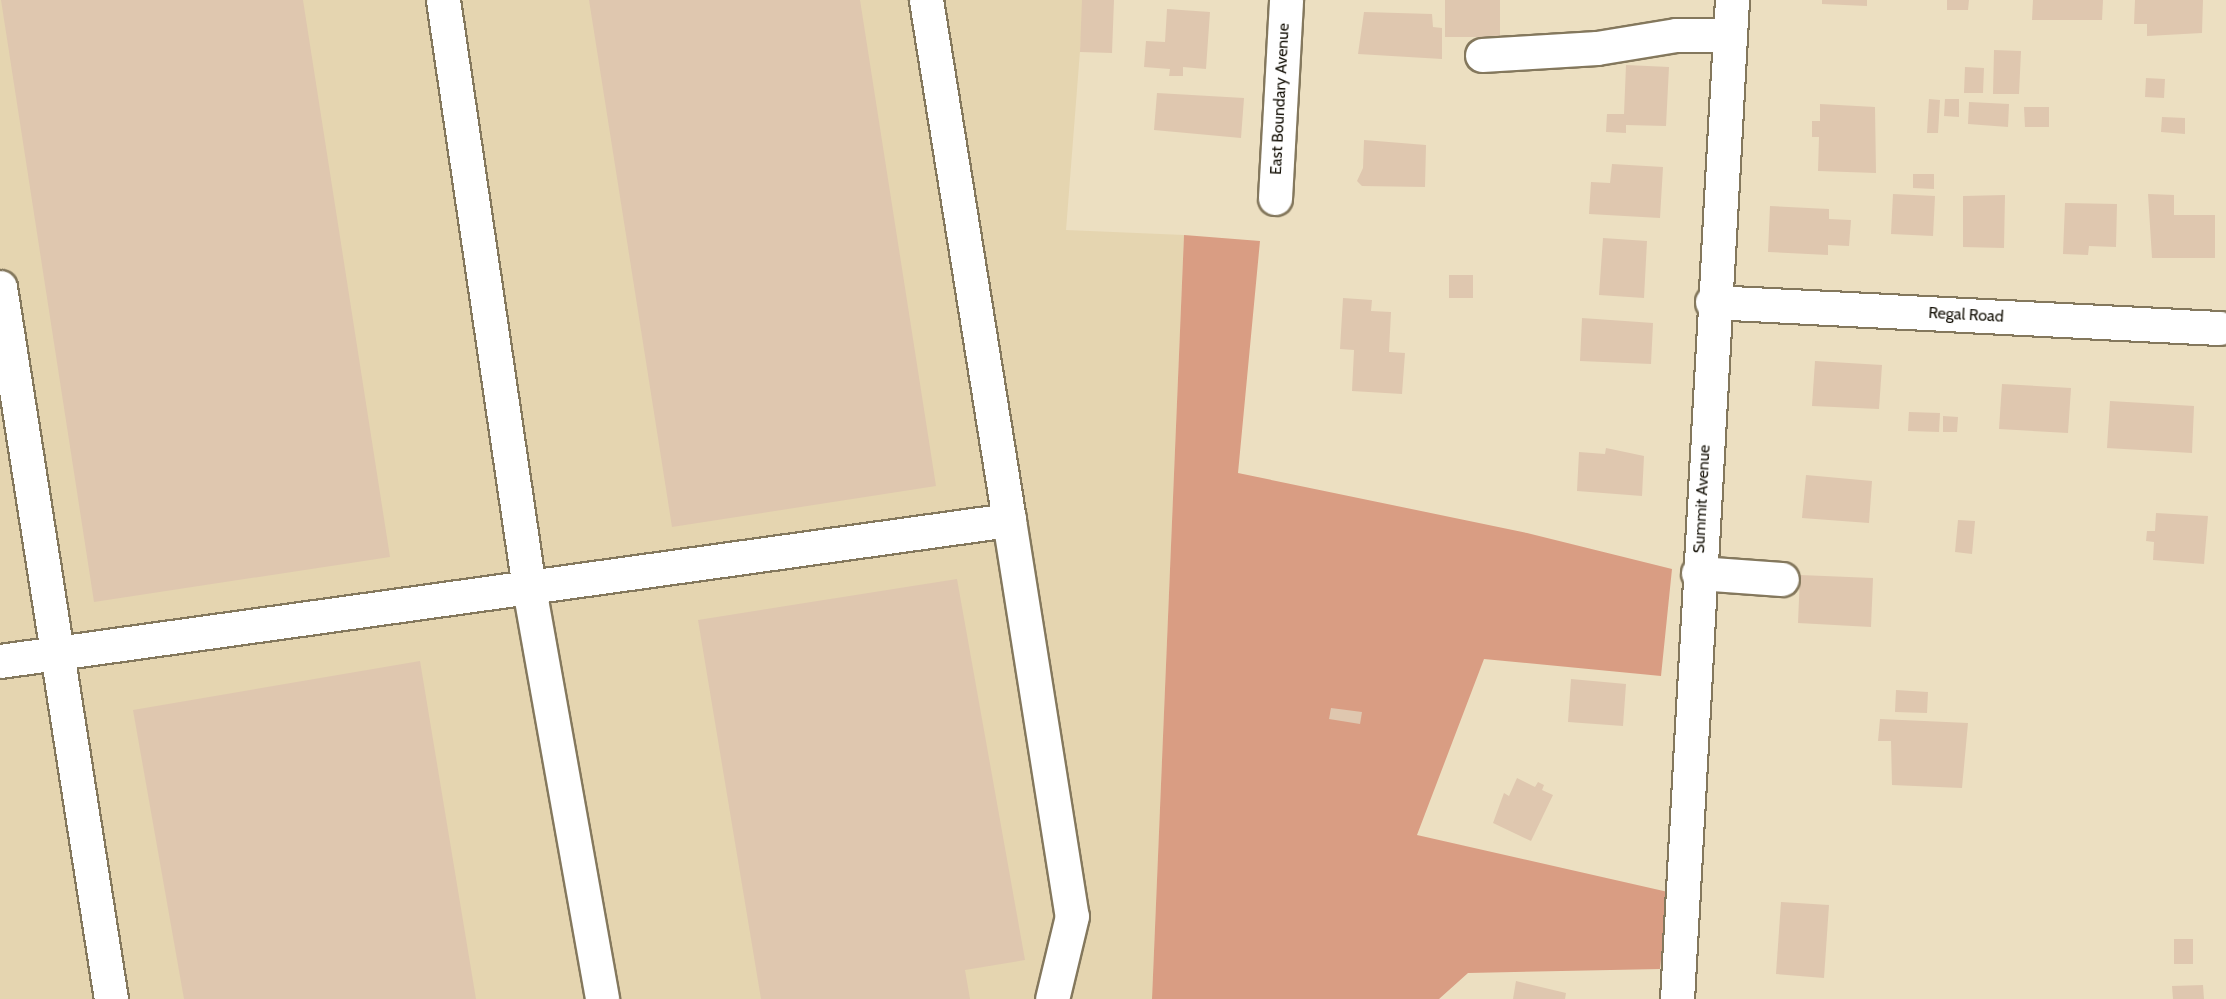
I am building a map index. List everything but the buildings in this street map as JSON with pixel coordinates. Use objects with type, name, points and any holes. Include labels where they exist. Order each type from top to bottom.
[{"type":"street","points":[[444,0],[529,588],[602,999]]},
{"type":"street","points":[[926,0],[1072,916],[1052,999]]},
{"type":"street","name":"East Boundary Avenue","points":[[1275,198],[1286,0]]},
{"type":"street","name":"Summit Avenue","points":[[1677,999],[1712,302],[1732,0]]},
{"type":"street","points":[[1482,55],[1597,48],[1676,35],[1728,35]]},
{"type":"street","points":[[0,287],[54,652],[111,999]]},
{"type":"street","name":"Regal Road","points":[[1712,302],[2219,328]]},
{"type":"street","points":[[0,661],[1009,520]]},
{"type":"street","points":[[1698,573],[1782,579]]},
{"type":"shaded area","points":[[0,0],[1084,0],[1066,230],[1184,235],[1152,999],[0,999]]},
{"type":"shaded area","points":[[1184,235],[1260,241],[1238,473],[1527,533],[1672,569],[1661,676],[1484,659],[1417,835],[1668,892],[1660,969],[1468,973],[1439,999],[1152,999]]}]
